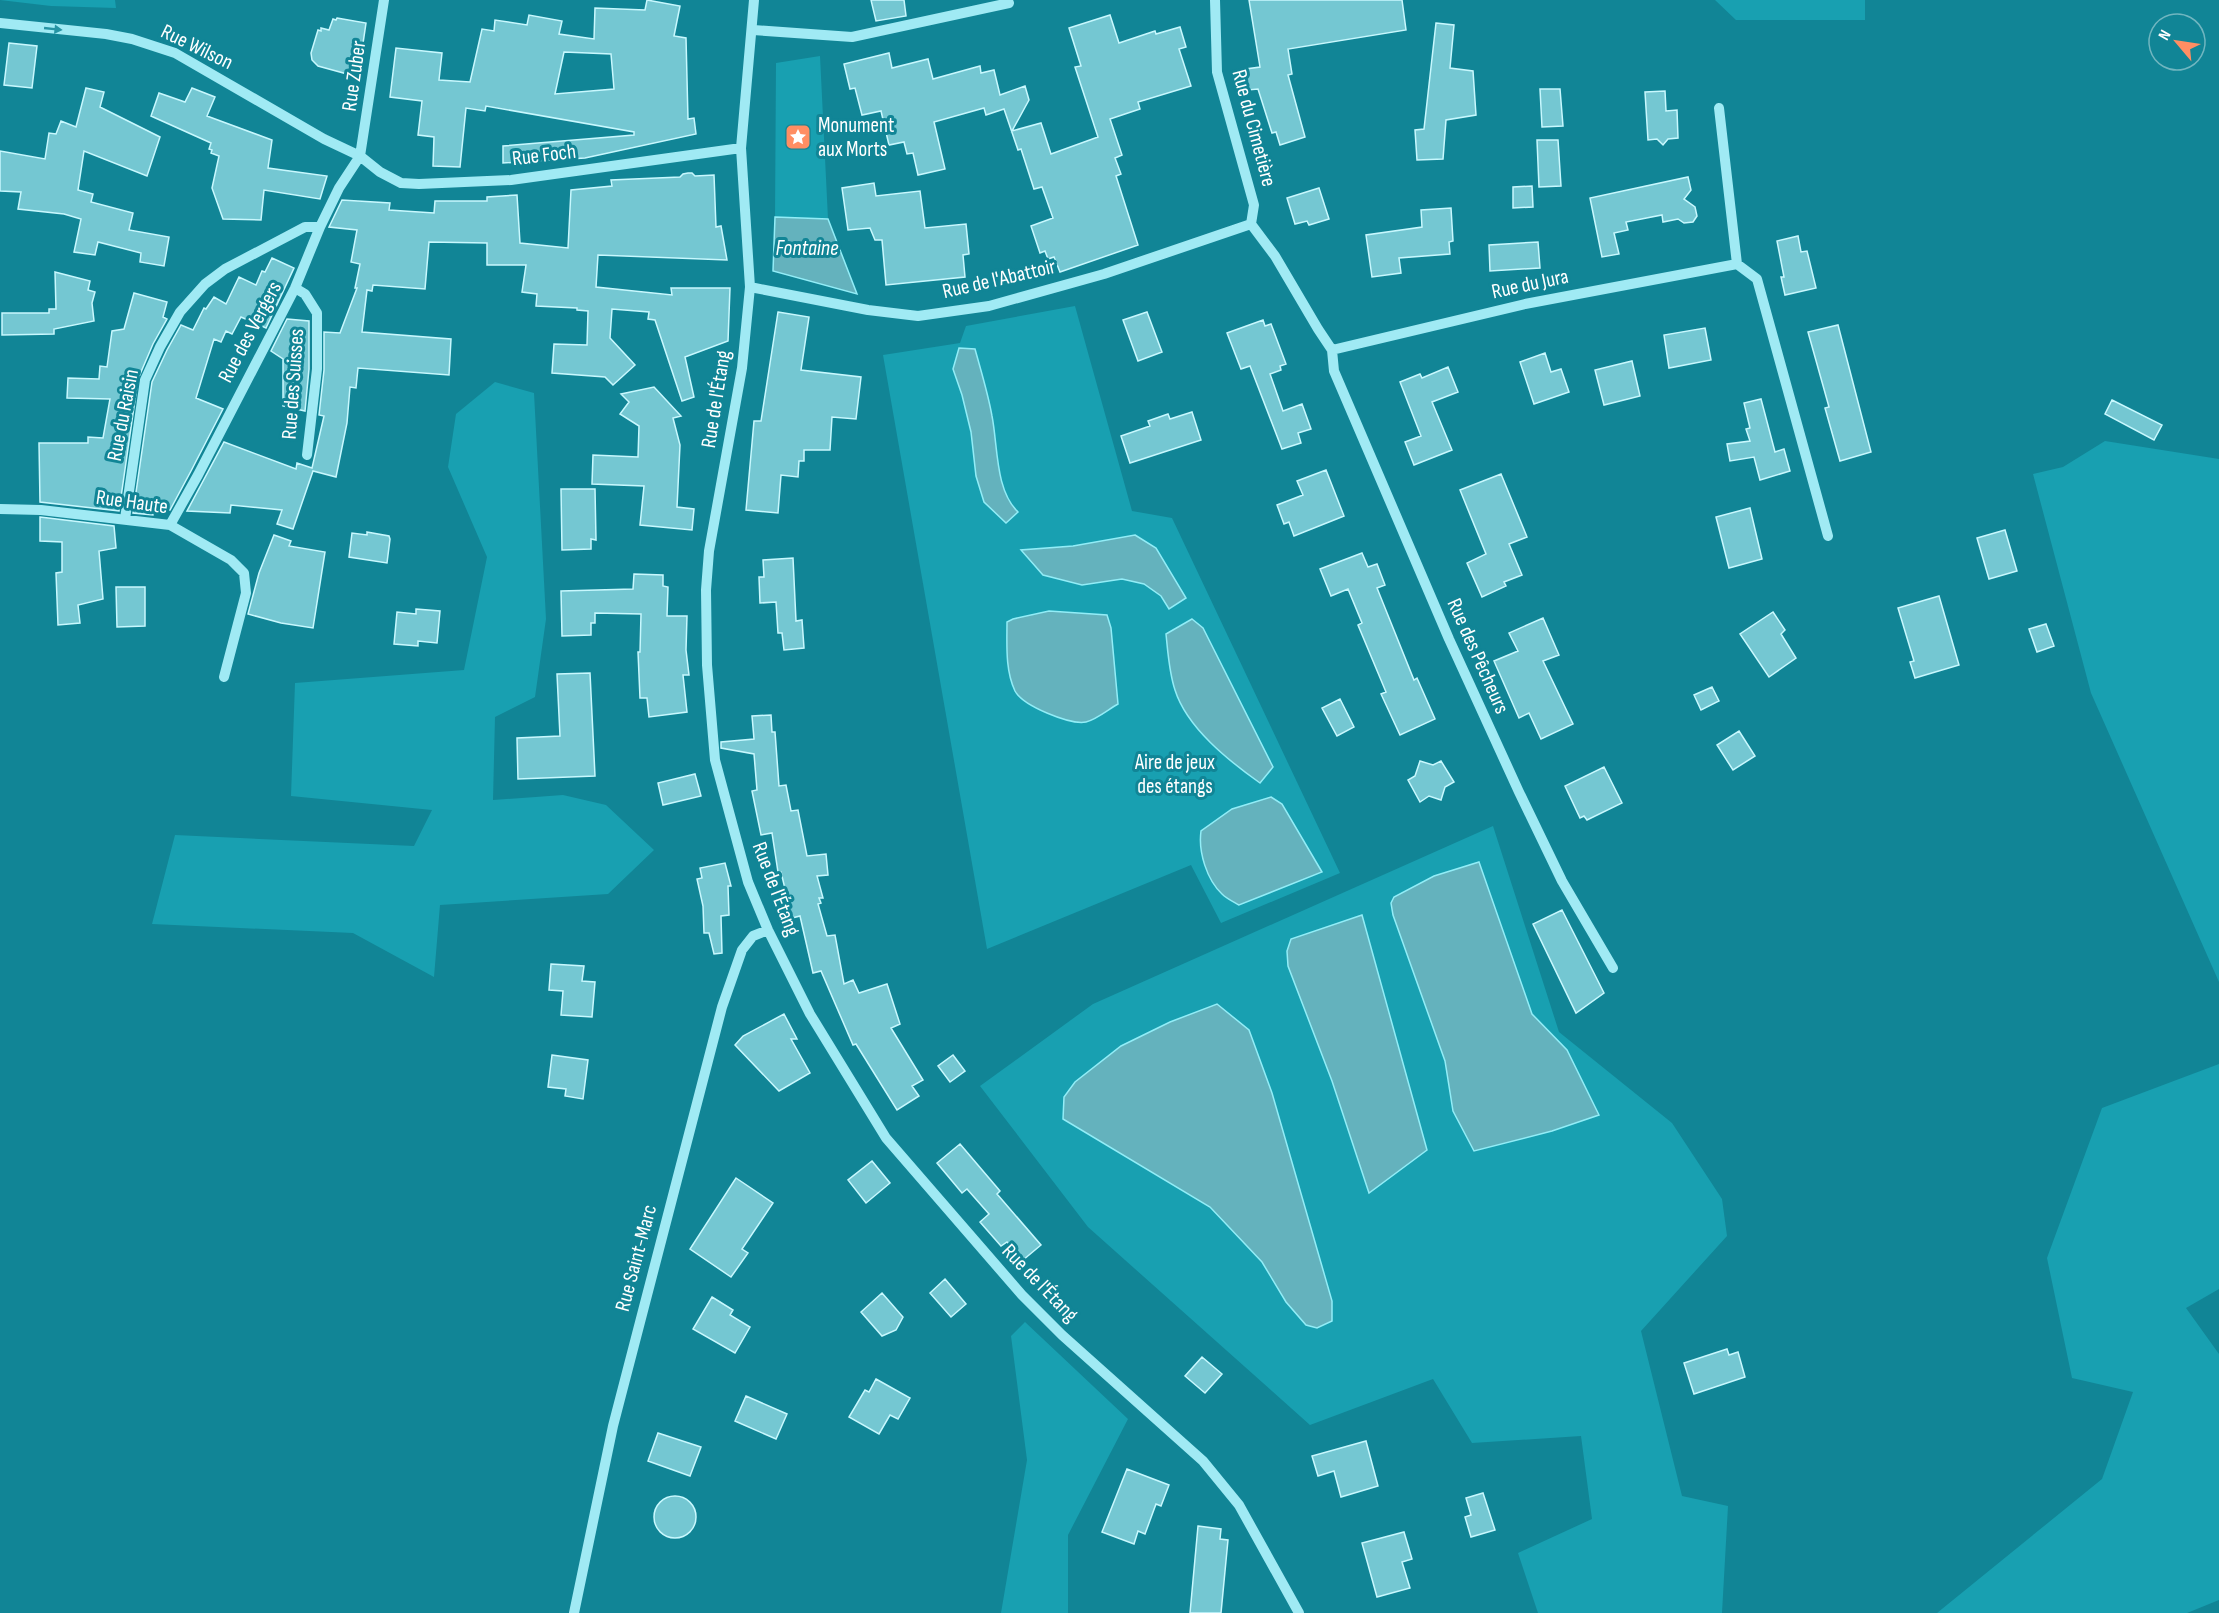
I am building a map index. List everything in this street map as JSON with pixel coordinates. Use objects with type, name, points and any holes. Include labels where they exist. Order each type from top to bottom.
[{"type":"street","name":"Rue Zuber","points":[[360,156],[384,0]]},
{"type":"street","name":"Rue de l'Étang","points":[[754,0],[741,148],[750,287],[742,368],[709,551],[706,590],[707,665],[715,760],[748,882],[768,930],[810,1014],[886,1138],[1022,1295],[1062,1335],[1203,1461],[1239,1505],[1299,1613]]},
{"type":"street","name":"Rue du Cimetière","points":[[1215,0],[1217,72],[1254,205],[1251,224]]},
{"type":"street","points":[[753,30],[852,37],[1009,3]]},
{"type":"street","name":"Rue Wilson","points":[[0,23],[106,34],[132,39],[175,53],[324,139],[360,156]]},
{"type":"street","points":[[1719,108],[1737,264],[1757,279],[1828,536]]},
{"type":"street","name":"Rue Foch","points":[[360,156],[380,172],[401,183],[419,184],[511,180],[741,148]]},
{"type":"street","name":"Rue des Vergers","points":[[170,525],[295,288],[339,188],[360,156]]},
{"type":"street","points":[[1251,224],[1275,256],[1332,350]]},
{"type":"street","name":"Rue de l'Abattoir","points":[[750,287],[868,310],[918,316],[1000,302],[1104,274],[1251,224]]},
{"type":"street","name":"Rue du Raisin","points":[[125,519],[146,380],[160,347],[180,312],[205,284],[225,269],[305,227],[320,227]]},
{"type":"street","name":"Rue du Jura","points":[[1332,350],[1525,304],[1737,264]]},
{"type":"street","name":"Rue des Suisses","points":[[295,288],[305,294],[317,313],[317,369],[307,455]]},
{"type":"street","name":"Rue des Pêcheurs","points":[[1332,350],[1334,372],[1449,639],[1562,881],[1613,968]]},
{"type":"street","name":"Rue Haute","points":[[0,509],[41,510],[170,525],[231,560],[244,573],[246,593],[224,678]]},
{"type":"street","name":"Rue Saint-Marc","points":[[574,1613],[613,1426],[722,1007],[742,950],[753,936],[768,930]]},
{"type":"green space","points":[[0,0],[115,0],[116,8],[51,6]]},
{"type":"green space","points":[[1715,0],[1865,0],[1865,20],[1736,20]]},
{"type":"green space","points":[[820,56],[828,219],[775,217],[776,63]]},
{"type":"green space","name":"Aire de jeux des étangs","points":[[1075,306],[1132,511],[1172,518],[1340,873],[1221,923],[1191,865],[987,949],[883,355],[960,343],[966,326]]},
{"type":"green space","points":[[495,382],[534,393],[546,619],[535,697],[495,717],[493,800],[563,795],[606,805],[654,850],[608,894],[440,905],[434,977],[353,933],[152,924],[175,835],[414,846],[432,810],[291,796],[295,683],[464,670],[487,557],[448,467],[456,414]]},
{"type":"green space","points":[[2105,441],[2219,459],[2219,982],[2091,693],[2033,474],[2063,467]]},
{"type":"green space","points":[[1493,826],[1559,1032],[1672,1123],[1722,1199],[1727,1236],[1641,1331],[1682,1496],[1728,1506],[1722,1613],[1538,1613],[1518,1553],[1592,1519],[1581,1436],[1472,1443],[1433,1379],[1310,1425],[1088,1227],[980,1086],[1093,1004]]},
{"type":"green space","points":[[2219,1064],[2219,1289],[2186,1308],[2219,1354],[2219,1600],[2187,1613],[1937,1613],[2102,1479],[2133,1392],[2072,1378],[2047,1258],[2102,1108]]},
{"type":"green space","points":[[1025,1322],[1128,1419],[1068,1535],[1068,1613],[1001,1613],[1027,1460],[1011,1336]]},
{"type":"water","name":"Fontaine","points":[[775,217],[828,219],[857,294],[773,271]]},
{"type":"water","points":[[959,348],[975,349],[984,382],[992,416],[1001,480],[1005,492],[1018,512],[1006,523],[984,502],[976,476],[971,432],[953,369]]},
{"type":"water","points":[[1135,535],[1156,548],[1186,598],[1169,609],[1161,596],[1144,584],[1122,579],[1082,585],[1043,575],[1021,550],[1073,546]]},
{"type":"water","points":[[1049,611],[1107,615],[1111,628],[1118,704],[1090,721],[1069,721],[1037,708],[1020,697],[1012,683],[1007,657],[1007,622]]},
{"type":"water","points":[[1192,619],[1203,628],[1273,767],[1260,783],[1235,765],[1199,730],[1181,704],[1175,690],[1166,634]]},
{"type":"water","points":[[1271,797],[1282,804],[1322,872],[1239,905],[1222,894],[1212,881],[1202,856],[1201,831],[1232,809]]},
{"type":"water","points":[[1479,862],[1532,1014],[1567,1050],[1599,1115],[1552,1131],[1474,1151],[1453,1111],[1445,1061],[1393,915],[1391,903],[1394,897],[1434,876]]},
{"type":"water","points":[[1362,915],[1427,1150],[1369,1193],[1332,1081],[1288,966],[1287,951],[1291,939]]},
{"type":"water","points":[[1217,1004],[1249,1030],[1272,1093],[1332,1301],[1332,1321],[1317,1328],[1306,1325],[1286,1302],[1262,1262],[1210,1207],[1063,1119],[1064,1097],[1075,1082],[1121,1046],[1170,1022]]},
{"type":"building","points":[[647,0],[680,6],[674,36],[686,38],[688,119],[694,118],[696,134],[585,158],[503,163],[503,146],[634,135],[634,132],[486,106],[485,111],[466,108],[460,167],[433,166],[434,137],[418,135],[422,101],[390,97],[396,48],[442,53],[439,80],[470,82],[482,29],[494,31],[495,20],[527,25],[529,15],[562,21],[559,34],[594,39],[595,8],[645,10]],"holes":[[[564,52],[611,54],[614,89],[555,94]]]},
{"type":"building","points":[[871,0],[904,0],[906,16],[876,21]]},
{"type":"building","points":[[1249,0],[1402,0],[1406,30],[1288,49],[1292,74],[1288,75],[1305,137],[1280,145],[1276,132],[1272,133],[1258,89],[1248,90],[1246,69],[1260,67]]},
{"type":"building","points":[[1110,15],[1119,43],[1155,31],[1156,34],[1180,27],[1186,47],[1179,49],[1191,86],[1138,102],[1140,109],[1110,119],[1122,155],[1115,158],[1121,174],[1116,176],[1138,245],[1060,272],[1054,257],[1048,259],[1045,251],[1040,253],[1031,226],[1053,218],[1042,187],[1034,189],[1021,149],[1018,150],[1004,109],[986,115],[984,108],[934,122],[945,169],[918,175],[913,153],[907,154],[904,142],[889,145],[881,111],[862,115],[855,88],[850,89],[844,64],[889,53],[892,68],[928,59],[933,79],[980,66],[981,73],[994,70],[1000,95],[1025,86],[1029,100],[1012,131],[1041,123],[1051,154],[1098,137],[1075,67],[1081,66],[1069,28]]},
{"type":"building","points":[[333,19],[366,23],[358,77],[318,66],[312,60],[311,53],[318,30],[321,31],[321,28],[329,30]]},
{"type":"building","points":[[1436,23],[1454,25],[1450,68],[1473,71],[1476,115],[1446,120],[1443,159],[1417,160],[1415,130],[1424,129]]},
{"type":"building","points":[[9,43],[37,46],[32,88],[4,85]]},
{"type":"building","points":[[86,88],[104,92],[100,107],[160,137],[147,176],[84,151],[78,190],[93,194],[91,202],[133,213],[129,230],[169,237],[164,266],[140,262],[141,253],[98,242],[95,255],[74,252],[81,219],[64,214],[18,209],[21,192],[0,191],[0,151],[45,159],[49,133],[56,134],[61,121],[76,127]]},
{"type":"building","points":[[192,88],[215,97],[207,116],[272,140],[268,168],[327,176],[320,199],[264,190],[261,220],[223,219],[212,188],[219,156],[211,153],[212,150],[209,149],[211,143],[151,116],[159,93],[185,102]]},
{"type":"building","points":[[1540,89],[1560,89],[1563,126],[1542,127]]},
{"type":"building","points":[[1665,91],[1666,111],[1677,110],[1678,138],[1668,139],[1663,145],[1657,139],[1648,140],[1645,92]]},
{"type":"building","points":[[1537,140],[1558,140],[1561,186],[1539,187]]},
{"type":"building","points":[[692,173],[695,176],[714,175],[716,227],[721,226],[727,260],[598,255],[596,287],[672,295],[671,288],[730,288],[728,341],[685,357],[694,397],[682,401],[655,320],[648,319],[649,312],[612,309],[610,338],[635,365],[613,385],[605,377],[552,373],[554,344],[587,345],[588,311],[577,310],[577,308],[536,306],[537,294],[522,292],[526,265],[487,265],[487,243],[429,242],[425,289],[373,285],[372,291],[367,290],[362,332],[451,339],[449,375],[358,368],[356,388],[350,387],[347,423],[336,477],[313,471],[293,529],[277,524],[282,510],[231,505],[230,513],[187,511],[224,442],[296,469],[297,463],[312,468],[324,416],[319,415],[324,370],[324,332],[340,333],[357,288],[355,288],[360,264],[351,262],[357,230],[329,227],[342,200],[390,203],[389,210],[434,213],[435,201],[487,201],[487,197],[517,195],[520,243],[568,248],[571,190],[612,186],[611,180],[680,177],[683,174]]},
{"type":"building","points":[[1688,177],[1691,190],[1684,199],[1695,207],[1697,216],[1693,222],[1684,223],[1678,219],[1663,222],[1662,215],[1626,222],[1628,230],[1614,233],[1619,254],[1602,257],[1590,198]]},
{"type":"building","points":[[874,183],[876,196],[920,191],[925,228],[966,224],[969,254],[963,255],[965,277],[886,285],[882,240],[875,240],[870,228],[848,230],[842,188]]},
{"type":"building","points":[[1532,186],[1533,207],[1513,208],[1513,187]]},
{"type":"building","points":[[1319,188],[1329,219],[1309,225],[1307,221],[1295,224],[1287,198]]},
{"type":"building","points":[[1451,208],[1453,241],[1449,242],[1450,254],[1399,258],[1401,273],[1372,277],[1366,235],[1422,227],[1421,210]]},
{"type":"building","points":[[1798,236],[1801,252],[1807,251],[1816,288],[1785,295],[1777,241]]},
{"type":"building","points":[[1538,242],[1540,268],[1490,271],[1489,245]]},
{"type":"building","points":[[272,258],[294,268],[266,328],[241,317],[232,334],[226,331],[221,342],[214,339],[196,398],[223,409],[170,510],[154,509],[153,515],[133,513],[152,382],[167,350],[181,325],[193,330],[204,308],[206,309],[214,297],[226,304],[239,277],[256,285],[262,271],[265,272]]},
{"type":"building","points":[[55,272],[90,281],[88,290],[95,292],[92,303],[94,321],[54,329],[54,334],[2,335],[2,313],[49,313],[49,309],[56,309]]},
{"type":"building","points":[[134,293],[167,302],[163,317],[167,319],[138,379],[119,511],[40,502],[39,443],[88,443],[88,437],[103,438],[110,399],[67,398],[68,378],[99,379],[100,366],[107,367],[112,331],[124,329]]},
{"type":"building","points":[[778,312],[809,317],[801,370],[861,377],[856,419],[832,417],[830,450],[804,450],[804,461],[799,461],[798,477],[781,475],[778,513],[746,510],[754,421],[761,421]]},
{"type":"building","points":[[1147,312],[1162,352],[1138,361],[1123,320]]},
{"type":"building","points":[[287,319],[309,321],[309,369],[305,411],[283,406],[283,359],[271,351]]},
{"type":"building","points":[[1263,320],[1265,326],[1271,324],[1286,364],[1280,366],[1281,370],[1270,374],[1283,411],[1302,404],[1311,429],[1298,433],[1301,443],[1282,449],[1250,366],[1241,369],[1227,333]]},
{"type":"building","points":[[1838,325],[1871,452],[1840,461],[1825,408],[1829,407],[1808,332]]},
{"type":"building","points":[[1705,328],[1711,360],[1669,368],[1664,335]]},
{"type":"building","points":[[1545,353],[1551,372],[1561,369],[1569,392],[1534,404],[1520,362]]},
{"type":"building","points":[[1632,361],[1640,396],[1604,405],[1595,370]]},
{"type":"building","points":[[1448,367],[1458,392],[1432,402],[1452,450],[1414,465],[1405,442],[1421,436],[1400,382],[1420,374],[1422,378]]},
{"type":"building","points":[[654,387],[681,416],[673,418],[680,445],[677,507],[694,509],[692,530],[640,525],[644,486],[592,484],[593,455],[638,457],[639,426],[620,414],[629,402],[621,394]]},
{"type":"building","points":[[1761,399],[1775,452],[1784,449],[1790,471],[1760,480],[1754,457],[1730,461],[1727,444],[1750,441],[1746,429],[1750,428],[1744,403]]},
{"type":"building","points":[[2112,400],[2162,425],[2154,440],[2105,414]]},
{"type":"building","points":[[1192,412],[1201,440],[1130,463],[1121,436],[1150,426],[1148,421],[1168,414],[1170,419]]},
{"type":"building","points":[[1326,470],[1344,516],[1294,536],[1289,522],[1284,524],[1277,505],[1303,495],[1297,481]]},
{"type":"building","points":[[1501,474],[1527,537],[1509,544],[1522,575],[1504,582],[1506,586],[1482,597],[1467,563],[1486,554],[1460,490]]},
{"type":"building","points":[[561,489],[595,489],[596,540],[591,539],[591,549],[562,550]]},
{"type":"building","points":[[1750,508],[1762,559],[1729,568],[1716,517]]},
{"type":"building","points":[[40,517],[114,526],[116,548],[99,551],[103,599],[78,605],[80,623],[58,625],[56,573],[62,572],[62,542],[40,541]]},
{"type":"building","points":[[2005,530],[2017,571],[1989,579],[1977,538]]},
{"type":"building","points":[[367,532],[389,536],[387,563],[349,557],[352,533],[367,535]]},
{"type":"building","points":[[274,535],[291,541],[289,546],[325,552],[313,628],[281,623],[248,614],[259,573]]},
{"type":"building","points":[[1362,553],[1368,567],[1377,564],[1385,585],[1377,588],[1414,680],[1417,678],[1435,719],[1400,735],[1381,694],[1386,692],[1358,625],[1362,623],[1348,589],[1331,596],[1320,569]]},
{"type":"building","points":[[793,558],[796,621],[802,620],[804,648],[784,650],[782,633],[778,633],[776,602],[760,603],[759,577],[764,577],[763,560]]},
{"type":"building","points":[[634,574],[663,575],[663,586],[668,587],[667,616],[687,616],[686,650],[689,675],[683,675],[687,712],[649,717],[647,698],[640,698],[638,652],[640,652],[641,614],[595,613],[595,623],[591,623],[591,635],[562,636],[561,591],[633,589]]},
{"type":"building","points":[[116,587],[145,587],[145,626],[117,627]]},
{"type":"building","points":[[1939,596],[1959,665],[1915,678],[1910,662],[1914,661],[1898,608]]},
{"type":"building","points":[[416,609],[440,611],[437,643],[418,641],[418,646],[394,644],[397,612],[416,614]]},
{"type":"building","points":[[1773,612],[1785,630],[1781,634],[1796,658],[1769,677],[1740,634]]},
{"type":"building","points":[[1543,618],[1559,655],[1543,661],[1573,724],[1541,739],[1529,713],[1519,718],[1494,661],[1518,651],[1509,633]]},
{"type":"building","points":[[2046,624],[2054,646],[2037,652],[2029,629]]},
{"type":"building","points":[[590,673],[595,776],[518,779],[517,738],[560,736],[557,674]]},
{"type":"building","points":[[1712,687],[1719,701],[1701,710],[1694,695]]},
{"type":"building","points":[[1340,699],[1354,727],[1337,736],[1322,708]]},
{"type":"building","points":[[771,715],[772,732],[775,732],[779,786],[786,785],[791,811],[798,810],[807,856],[826,854],[828,875],[817,876],[823,898],[819,898],[821,903],[818,904],[827,936],[835,935],[844,984],[853,980],[859,993],[887,984],[900,1024],[891,1028],[923,1080],[912,1086],[919,1096],[897,1110],[856,1044],[853,1045],[821,971],[813,973],[800,916],[792,918],[781,872],[778,872],[772,833],[761,835],[752,791],[757,790],[754,754],[721,748],[721,742],[754,739],[752,716]]},
{"type":"building","points":[[1739,731],[1755,756],[1733,770],[1717,745]]},
{"type":"building","points":[[1420,761],[1433,765],[1441,761],[1454,782],[1445,787],[1441,800],[1429,796],[1420,802],[1408,780],[1415,776]]},
{"type":"building","points":[[1604,767],[1622,803],[1587,820],[1584,816],[1580,818],[1565,786]]},
{"type":"building","points":[[695,774],[701,796],[663,805],[658,783]]},
{"type":"building","points":[[725,863],[731,886],[728,886],[729,915],[721,916],[722,953],[714,954],[709,933],[704,933],[703,906],[697,879],[702,878],[700,868]]},
{"type":"building","points":[[1562,910],[1604,993],[1576,1013],[1533,924]]},
{"type":"building","points":[[551,964],[584,966],[582,981],[595,982],[592,1017],[561,1015],[563,991],[549,990]]},
{"type":"building","points":[[784,1014],[797,1039],[791,1039],[810,1073],[779,1091],[735,1045],[743,1036]]},
{"type":"building","points":[[552,1055],[588,1060],[583,1099],[565,1096],[566,1089],[548,1087]]},
{"type":"building","points":[[953,1055],[965,1071],[950,1082],[938,1066]]},
{"type":"building","points":[[960,1144],[1000,1191],[997,1194],[1041,1245],[1023,1260],[1007,1242],[1001,1246],[980,1222],[989,1214],[967,1189],[962,1193],[937,1163]]},
{"type":"building","points":[[872,1161],[890,1183],[866,1203],[848,1180]]},
{"type":"building","points":[[736,1178],[773,1203],[742,1249],[748,1253],[731,1277],[690,1249]]},
{"type":"building","points":[[945,1279],[966,1304],[951,1317],[930,1293]]},
{"type":"building","points":[[882,1293],[903,1317],[896,1330],[882,1336],[861,1312]]},
{"type":"building","points":[[712,1297],[733,1310],[730,1315],[750,1327],[735,1353],[693,1329]]},
{"type":"building","points":[[1727,1349],[1729,1355],[1738,1352],[1745,1377],[1694,1394],[1684,1363]]},
{"type":"building","points":[[1202,1357],[1222,1374],[1205,1393],[1185,1376]]},
{"type":"building","points":[[876,1379],[910,1398],[898,1419],[890,1415],[879,1434],[849,1417],[865,1390],[869,1392]]},
{"type":"building","points":[[746,1396],[787,1414],[776,1439],[735,1421]]},
{"type":"building","points":[[658,1433],[701,1447],[690,1476],[648,1461]]},
{"type":"building","points":[[1366,1441],[1378,1486],[1341,1497],[1334,1471],[1318,1476],[1312,1456]]},
{"type":"building","points":[[1127,1469],[1169,1485],[1161,1506],[1156,1504],[1145,1534],[1138,1531],[1134,1544],[1102,1532]]},
{"type":"building","points":[[1483,1493],[1495,1530],[1471,1537],[1465,1517],[1471,1515],[1466,1498]]},
{"type":"building","points":[[675,1496],[690,1502],[696,1517],[690,1532],[675,1538],[660,1532],[654,1517],[660,1502]]},
{"type":"building","points":[[1198,1526],[1221,1529],[1220,1539],[1228,1540],[1221,1613],[1190,1613]]},
{"type":"building","points":[[1404,1532],[1412,1559],[1402,1562],[1410,1588],[1377,1597],[1362,1543]]},
{"type":"place","name":"Monument aux Morts","points":[[798,137]]}]
